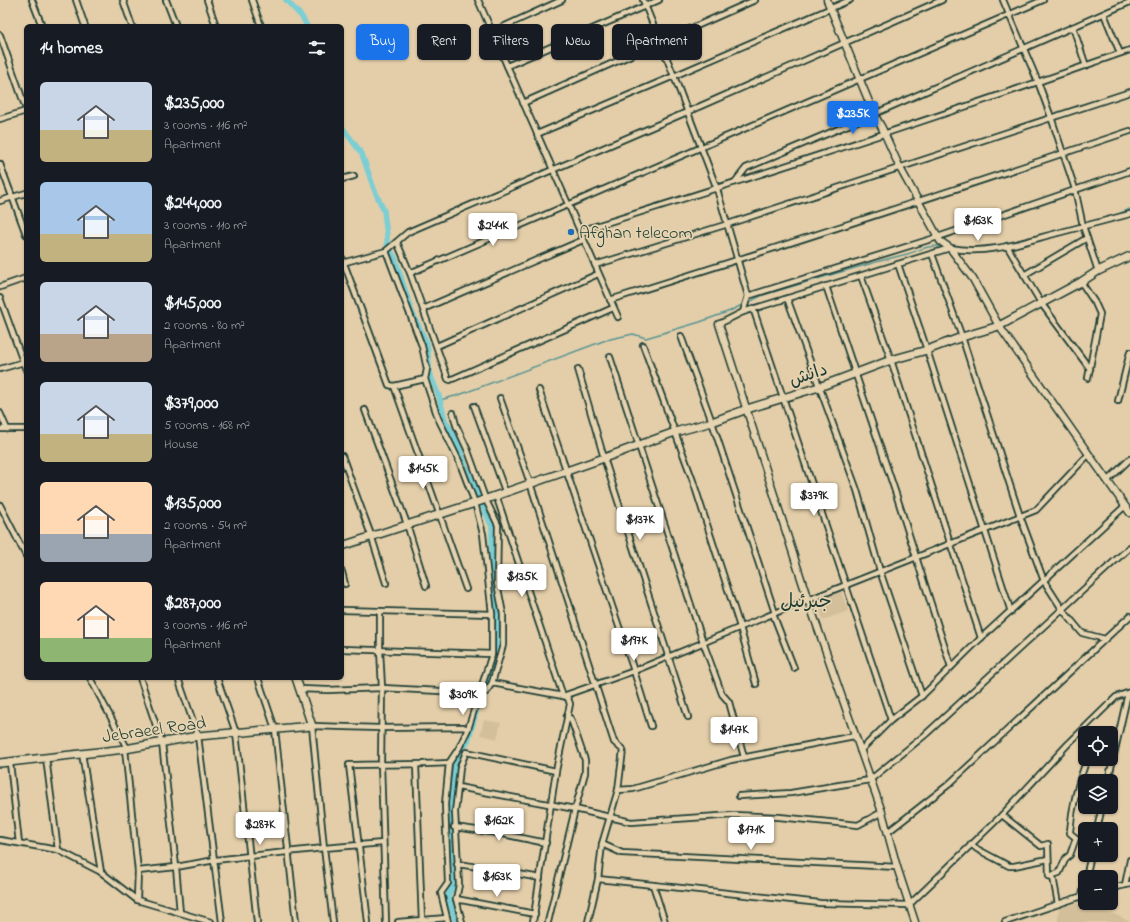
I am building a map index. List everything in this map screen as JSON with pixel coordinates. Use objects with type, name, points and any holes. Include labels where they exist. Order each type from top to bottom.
[{"type":"main road","name":"دانش","points":[[344,545],[371,535],[475,503],[505,491],[566,472],[675,432],[712,422],[747,409],[819,387],[891,360],[927,350],[962,337],[999,326],[1098,271],[1130,256]]},
{"type":"main road","points":[[297,680],[312,726]]},
{"type":"main road","name":"Jebraeel Road","points":[[0,763],[126,749],[198,736],[312,726]]},
{"type":"street","points":[[32,0],[41,24]]},
{"type":"street","points":[[76,0],[84,24]]},
{"type":"street","points":[[123,0],[131,24]]},
{"type":"street","points":[[166,0],[175,24]]},
{"type":"street","points":[[207,0],[215,24]]},
{"type":"street","points":[[252,0],[260,24]]},
{"type":"street","points":[[478,0],[488,24]]},
{"type":"street","points":[[510,24],[562,0]]},
{"type":"street","points":[[643,0],[653,24]]},
{"type":"street","points":[[507,66],[659,0]]},
{"type":"street","points":[[699,24],[755,0]]},
{"type":"street","points":[[827,0],[874,114],[900,168],[939,239],[950,248],[973,279],[999,326],[1130,513]]},
{"type":"street","points":[[537,134],[850,0]]},
{"type":"street","points":[[344,260],[386,250],[408,232],[942,0]]},
{"type":"street","points":[[1002,0],[1038,82],[1064,153],[1075,189],[1083,226],[1098,271]]},
{"type":"street","points":[[410,273],[1043,0]]},
{"type":"street","points":[[735,182],[746,168],[874,114],[1130,2]]},
{"type":"street","points":[[1104,14],[1120,53]]},
{"type":"street","points":[[1073,27],[1086,66]]},
{"type":"street","points":[[0,35],[24,104]]},
{"type":"street","points":[[580,231],[717,189],[1130,50]]},
{"type":"street","points":[[504,60],[618,317]]},
{"type":"street","points":[[523,103],[618,60]]},
{"type":"street","points":[[668,60],[717,189],[728,224],[748,296],[743,312]]},
{"type":"street","points":[[595,265],[728,224],[1130,92]]},
{"type":"street","points":[[0,118],[24,111]]},
{"type":"street","points":[[610,300],[738,261],[1130,131]]},
{"type":"street","points":[[0,164],[24,229]]},
{"type":"street","points":[[748,296],[939,239],[1075,189],[1130,171]]},
{"type":"street","points":[[344,178],[354,176]]},
{"type":"street","points":[[0,201],[24,194]]},
{"type":"street","points":[[914,922],[882,812],[854,736],[808,600],[719,324],[753,308],[950,248],[963,251],[983,251],[1130,214]]},
{"type":"street","points":[[1024,275],[1087,238]]},
{"type":"street","points":[[423,309],[584,240]]},
{"type":"street","points":[[397,242],[410,273],[448,378],[452,380],[613,308]]},
{"type":"street","points":[[1007,246],[1041,303],[1090,369]]},
{"type":"street","points":[[386,250],[422,346],[426,369],[425,378],[438,418],[459,461],[475,503],[483,534],[492,614],[492,654],[468,729],[459,748],[449,763],[444,804],[448,883],[441,893],[448,920],[398,922]]},
{"type":"street","points":[[932,254],[962,337],[1020,516],[1044,582],[1062,610],[1082,633],[1105,639]]},
{"type":"street","points":[[898,264],[1011,612]]},
{"type":"street","points":[[344,266],[389,385],[394,386],[425,378]]},
{"type":"street","points":[[437,346],[598,274]]},
{"type":"street","points":[[861,276],[891,360],[981,638]]},
{"type":"street","points":[[0,287],[24,279]]},
{"type":"street","points":[[1080,282],[1095,303],[1100,314],[1088,378]]},
{"type":"street","points":[[826,286],[951,667]]},
{"type":"street","points":[[0,298],[24,359]]},
{"type":"street","points":[[787,298],[857,490],[880,572],[922,696]]},
{"type":"street","points":[[753,308],[891,720]]},
{"type":"street","points":[[680,336],[712,422],[774,613],[794,668]]},
{"type":"street","points":[[643,345],[695,489],[740,627],[756,684]]},
{"type":"street","points":[[1118,401],[1130,352]]},
{"type":"street","points":[[610,357],[703,642],[722,694],[728,702],[744,757]]},
{"type":"street","points":[[0,369],[24,362]]},
{"type":"street","points":[[578,370],[604,458],[688,717]]},
{"type":"street","points":[[394,386],[466,589]]},
{"type":"street","points":[[539,390],[634,671],[651,726]]},
{"type":"street","points":[[500,398],[530,483],[614,742],[623,750],[623,760],[618,790],[611,818],[602,844],[598,879],[588,922]]},
{"type":"street","points":[[474,406],[505,491]]},
{"type":"street","points":[[365,410],[407,524],[426,586]]},
{"type":"street","points":[[0,413],[7,429]]},
{"type":"street","points":[[300,689],[328,690],[382,688],[479,693],[486,692],[492,683],[503,645],[503,614],[497,583],[498,525],[485,498],[453,413]]},
{"type":"street","points":[[0,429],[24,428]]},
{"type":"street","points":[[563,696],[634,671],[774,613],[1036,510],[1089,454]]},
{"type":"street","points":[[1107,481],[1130,459]]},
{"type":"street","points":[[344,461],[371,535],[386,583]]},
{"type":"street","points":[[496,495],[563,696]]},
{"type":"street","points":[[0,505],[24,552]]},
{"type":"street","points":[[860,751],[891,720],[922,696],[981,638],[1044,582],[1125,506]]},
{"type":"street","points":[[739,796],[791,793],[870,780],[925,735],[1130,547]]},
{"type":"street","points":[[344,580],[345,584]]},
{"type":"street","points":[[344,610],[492,614]]},
{"type":"street","points":[[380,611],[382,688],[380,728],[386,922]]},
{"type":"street","points":[[888,832],[948,785],[1130,616]]},
{"type":"street","points":[[344,649],[492,654]]},
{"type":"street","points":[[91,680],[126,749],[138,871],[137,900]]},
{"type":"street","points":[[141,680],[162,743],[180,913]]},
{"type":"street","points":[[179,680],[198,736],[222,922]]},
{"type":"street","points":[[219,680],[236,733],[257,922]]},
{"type":"street","points":[[259,680],[275,729],[296,922]]},
{"type":"street","points":[[492,683],[563,696],[568,698],[570,704],[556,770],[533,922]]},
{"type":"street","points":[[1110,774],[1129,693]]},
{"type":"street","points":[[598,879],[820,903],[909,905],[1002,815],[1068,744],[1116,697],[1129,693]]},
{"type":"street","points":[[548,922],[585,773],[585,760],[571,719],[567,716]]},
{"type":"street","points":[[333,922],[312,726],[380,728],[463,727],[468,729]]},
{"type":"street","points":[[618,790],[632,789],[744,757],[854,736]]},
{"type":"street","points":[[462,922],[456,899],[459,885],[455,812],[460,767],[466,752],[556,770]]},
{"type":"street","points":[[82,754],[101,872]]},
{"type":"street","points":[[46,758],[58,850]]},
{"type":"street","points":[[10,763],[19,843]]},
{"type":"street","points":[[368,922],[349,766],[449,763]]},
{"type":"street","points":[[416,765],[422,921]]},
{"type":"street","points":[[1049,876],[1059,873],[1062,870],[1066,858],[1070,855],[1076,838],[1070,833],[1071,819],[1079,781],[1084,766]]},
{"type":"street","points":[[458,787],[575,809],[631,822],[734,815],[779,817],[858,825],[882,812]]},
{"type":"street","points":[[1002,815],[1041,846],[1048,844],[1049,876]]},
{"type":"street","points":[[455,827],[546,842]]},
{"type":"street","points":[[0,840],[58,850],[101,872],[137,900],[211,922]]},
{"type":"street","points":[[138,871],[176,867],[215,860],[383,843]]},
{"type":"street","points":[[602,844],[622,853],[897,867]]},
{"type":"street","points":[[972,844],[977,849],[1009,866],[1048,859]]},
{"type":"street","points":[[1124,885],[1130,860]]},
{"type":"street","points":[[457,864],[540,878]]},
{"type":"street","points":[[1049,876],[1053,877],[1058,904]]},
{"type":"street","points":[[1118,886],[1130,884]]},
{"type":"street","points":[[653,885],[665,922]]},
{"type":"street","points":[[1005,922],[1078,897]]},
{"type":"street","points":[[456,899],[535,914]]},
{"type":"shaded area","points":[[841,591],[848,611],[823,620],[815,600]]},
{"type":"shaded area","points":[[484,720],[501,723],[497,739],[480,735]]},
{"type":"shaded area","points":[[1078,903],[1078,910],[1106,910],[1106,912],[1119,916],[1130,922],[1058,922],[1059,908]]},
{"type":"waterway","points":[[286,0],[302,17],[306,24]]},
{"type":"waterway","points":[[344,130],[362,154],[374,189],[384,211],[387,245],[395,258],[412,312],[427,344],[430,374],[439,396],[445,420],[457,442],[465,465],[492,527],[492,585],[498,617],[499,638],[495,660],[479,702],[468,741],[455,764],[449,816],[455,882],[448,896],[456,922]]},
{"type":"waterway","points":[[1114,216],[1130,209]]},
{"type":"waterway","points":[[998,246],[1081,224]]},
{"type":"waterway","points":[[747,303],[763,295],[835,274],[925,248],[943,246]]},
{"type":"waterway","points":[[954,246],[979,248]]},
{"type":"waterway","points":[[440,400],[459,395],[606,340],[633,334],[646,338],[700,322],[744,304]]},
{"type":"place","name":"Afghan telecom","points":[[571,232]]},
{"type":"district","name":"جبرئیل","points":[[806,600]]}]
